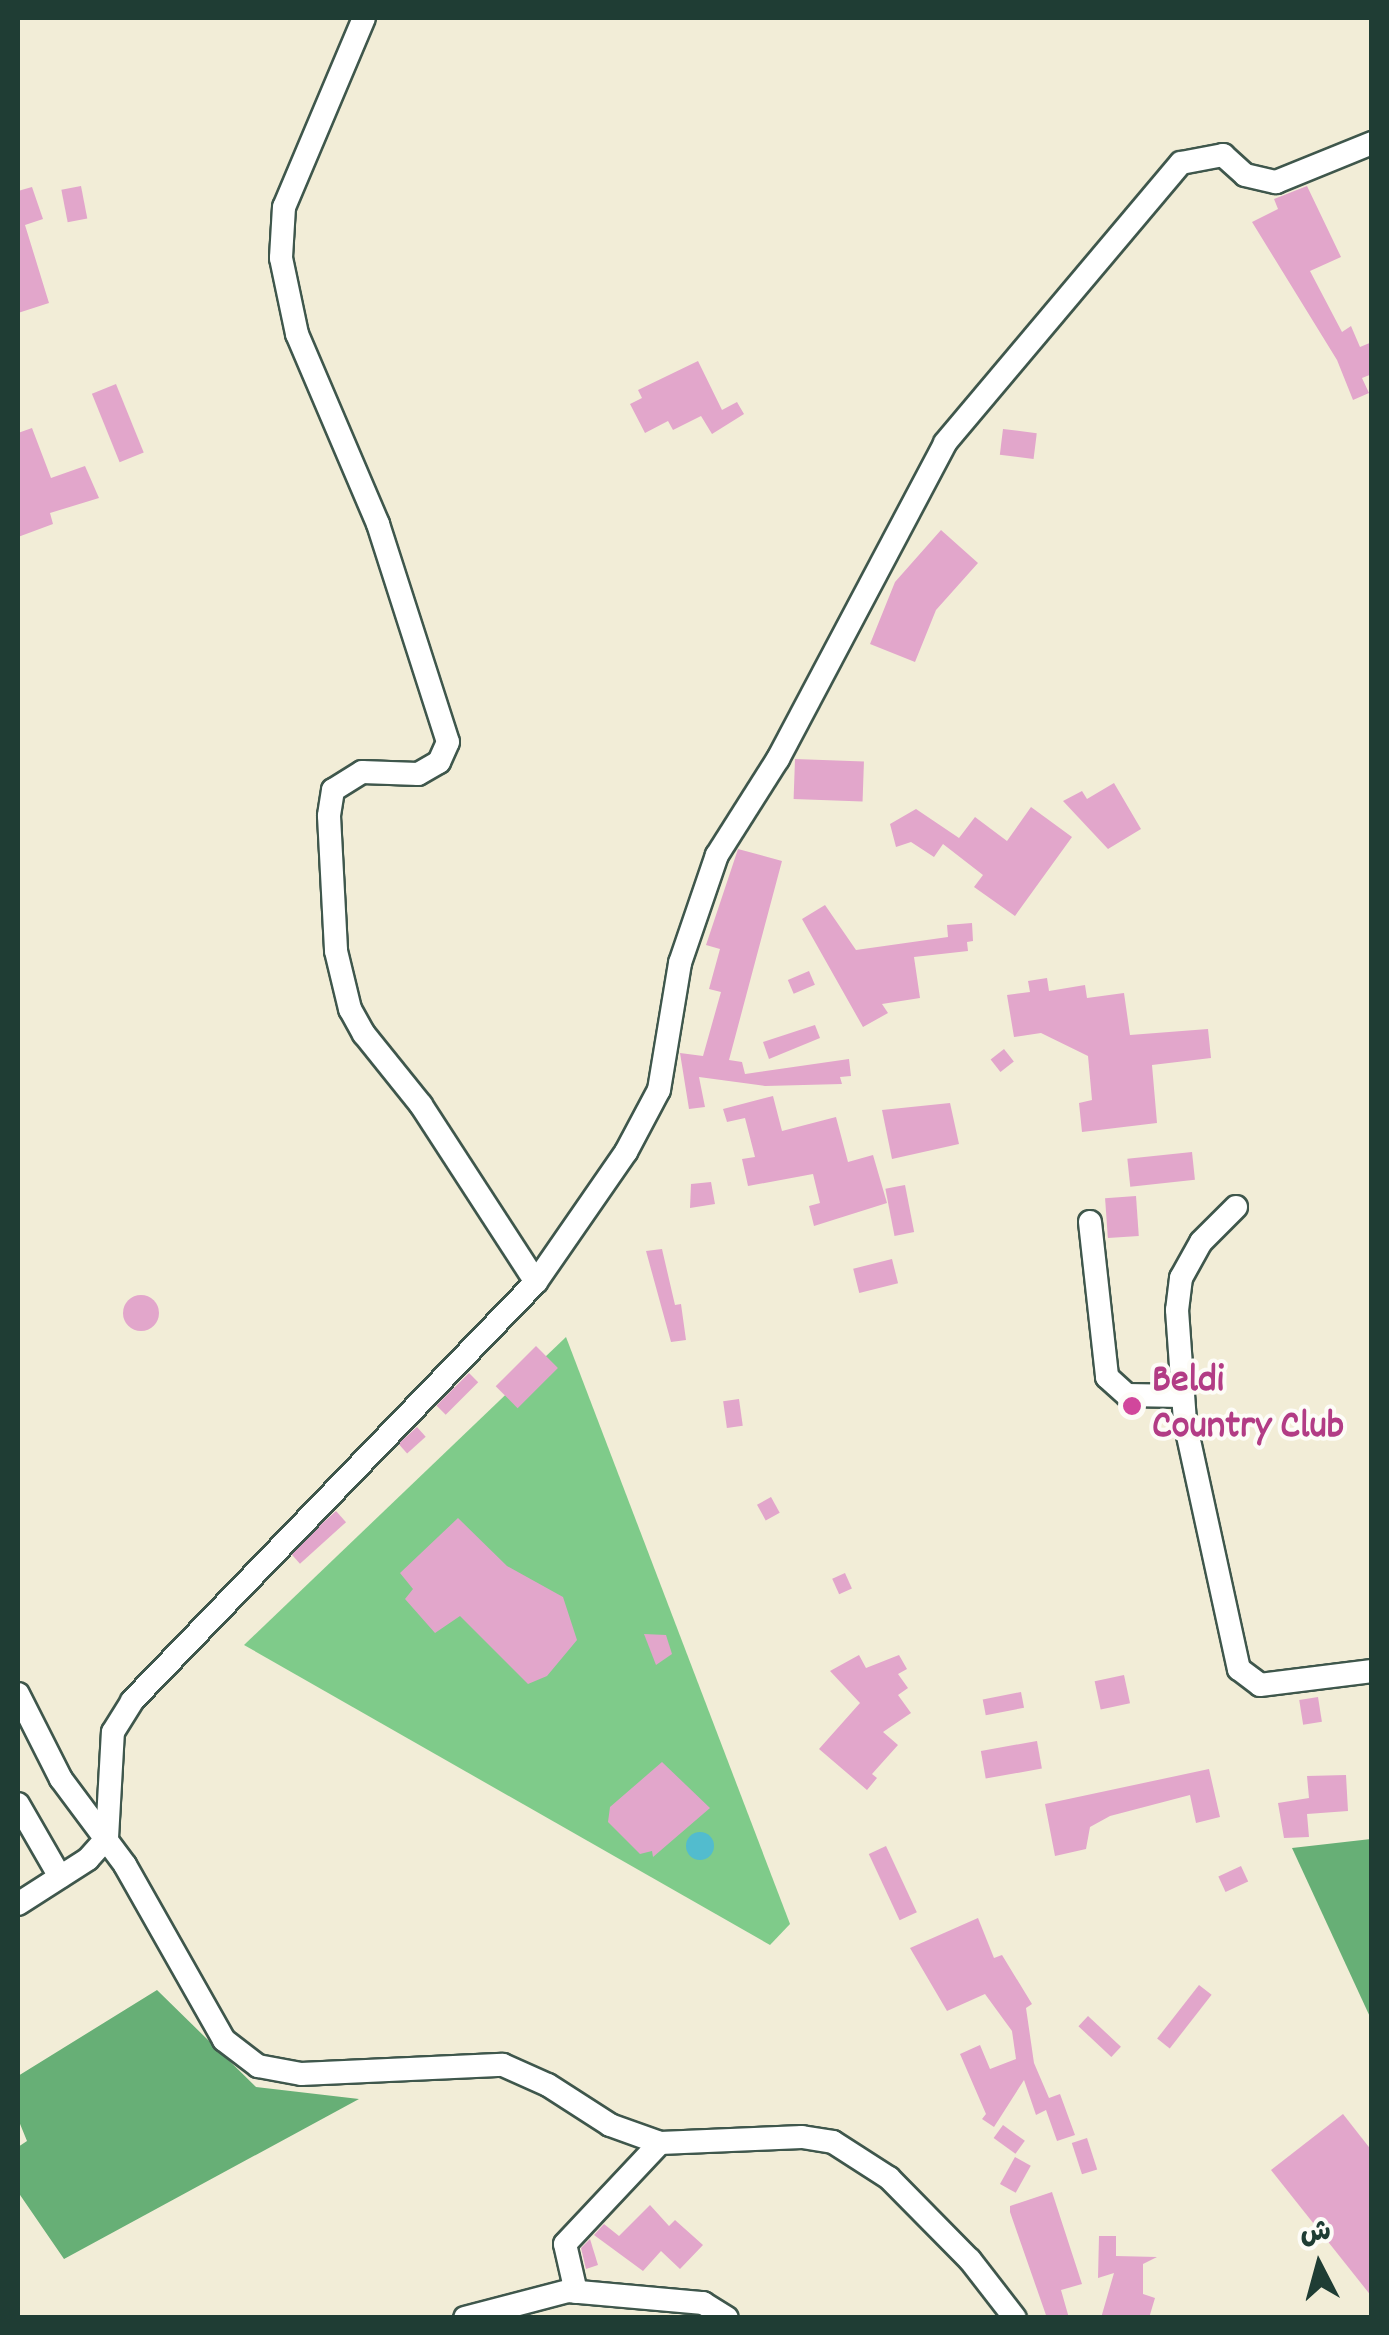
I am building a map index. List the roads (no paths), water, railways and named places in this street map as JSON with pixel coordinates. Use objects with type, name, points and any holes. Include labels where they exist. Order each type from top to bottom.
[{"type":"street","points":[[364,18],[284,207],[281,258],[297,334],[372,509],[448,742],[438,762],[418,774],[362,772],[333,790],[329,831],[336,950],[350,1009],[364,1034],[421,1105],[536,1282]]},
{"type":"street","points":[[18,1904],[60,1877],[107,1838],[114,1732],[132,1701],[536,1282],[647,1118],[659,1090],[680,963],[717,856],[778,760],[945,443],[1181,163],[1223,155],[1245,175],[1276,182],[1372,143]]},
{"type":"street","points":[[1236,1207],[1201,1242],[1182,1278],[1182,1396],[1239,1668],[1250,1680],[1271,1685],[1372,1671]]},
{"type":"street","points":[[1090,1222],[1107,1377],[1127,1395],[1182,1396]]},
{"type":"street","points":[[18,1694],[62,1779],[107,1838],[224,2040],[258,2066],[300,2074],[503,2065],[548,2084],[610,2125],[660,2143],[802,2137],[834,2142],[888,2178],[970,2260],[1015,2318]]},
{"type":"street","points":[[18,1804],[60,1877]]},
{"type":"street","points":[[576,2292],[565,2244],[660,2143]]},
{"type":"street","points":[[465,2318],[544,2293],[576,2292],[704,2303],[728,2318]]},
{"type":"water","points":[[700,1832],[710,1836],[714,1846],[710,1856],[700,1860],[690,1856],[686,1846],[690,1836]]},
{"type":"place","name":"Beldi Country Club","points":[[1132,1406]]}]
